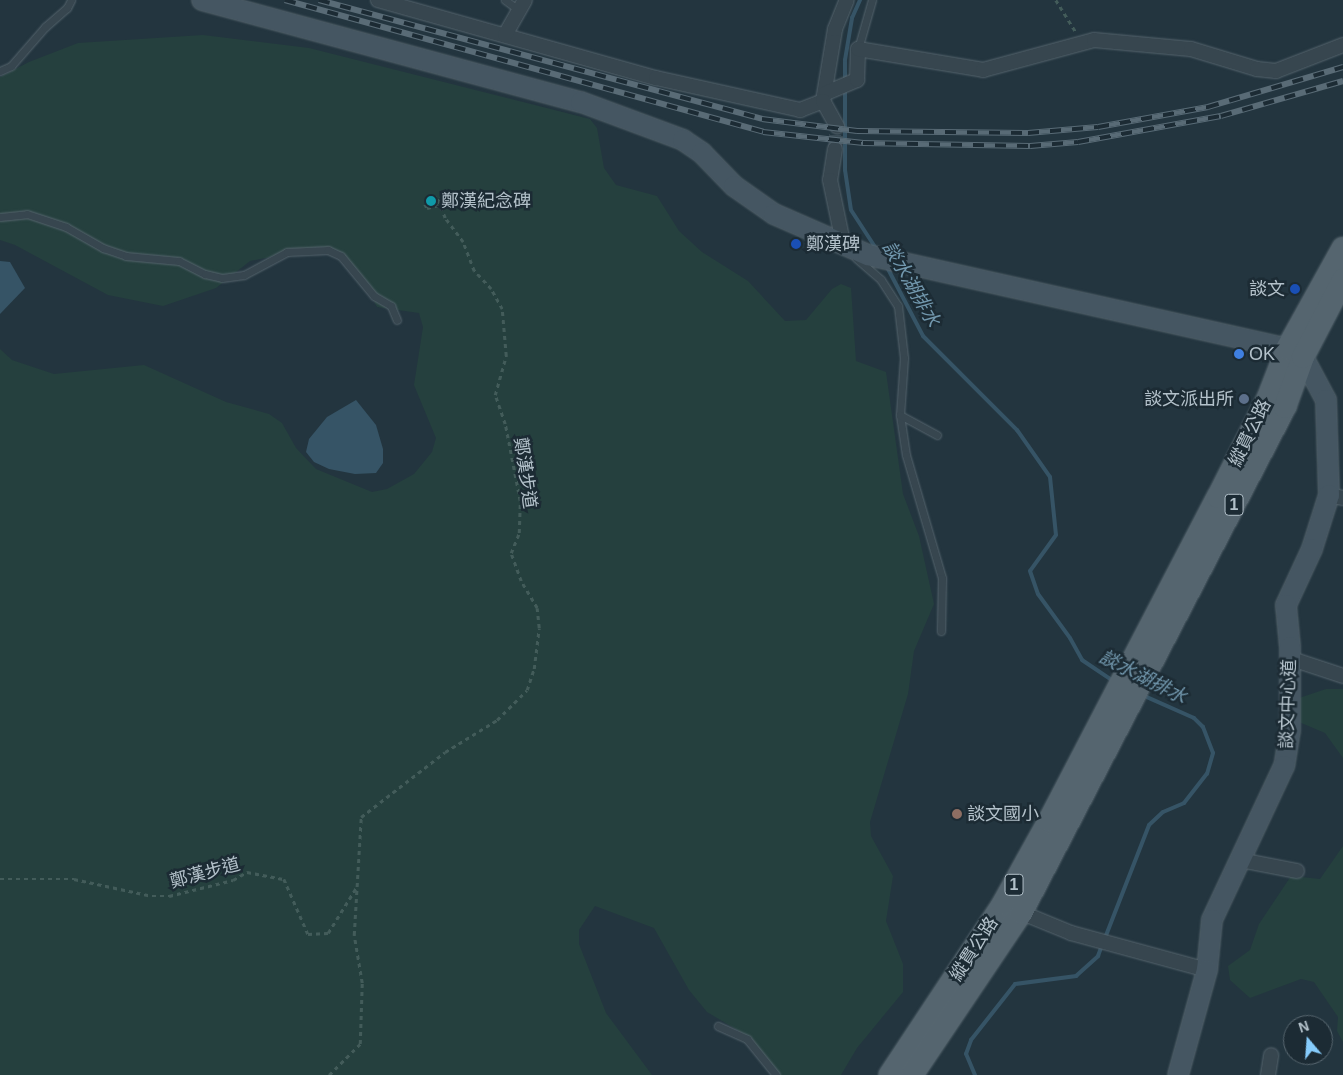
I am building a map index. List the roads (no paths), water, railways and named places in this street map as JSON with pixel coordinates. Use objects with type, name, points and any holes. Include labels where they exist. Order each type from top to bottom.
[{"type":"main road","name":"縱貫公路","points":[[1295,353],[1343,248]]},
{"type":"main road","name":"縱貫公路","points":[[912,1075],[1012,909],[1057,824],[1149,647],[1268,398],[1343,280]]},
{"type":"main road","name":"縱貫公路","points":[[890,1075],[1012,909]]},
{"type":"street","points":[[202,0],[581,102],[684,140],[702,152],[734,186],[774,214],[844,247],[868,255],[1295,353]]},
{"type":"street","points":[[378,0],[505,34],[656,78],[800,110],[857,80],[858,49],[983,70],[1082,41],[1191,49],[1257,69],[1276,71],[1343,45]]},
{"type":"street","points":[[837,126],[828,94],[835,29],[847,0]]},
{"type":"street","points":[[505,34],[522,5]]},
{"type":"street","points":[[835,149],[830,180],[844,247]]},
{"type":"street","name":"談文中心道","points":[[1178,1075],[1207,970],[1212,920],[1284,766],[1290,730],[1286,605],[1336,497],[1326,400],[1295,353]]},
{"type":"street","points":[[1289,658],[1343,676]]},
{"type":"street","points":[[1240,860],[1297,872]]},
{"type":"street","points":[[1012,909],[1071,933],[1207,970]]},
{"type":"street","points":[[1268,1075],[1271,1055]]},
{"type":"lane","points":[[0,71],[12,66],[45,27],[67,8],[71,0]]},
{"type":"lane","points":[[504,0],[522,5]]},
{"type":"lane","points":[[858,49],[872,0]]},
{"type":"lane","points":[[0,217],[28,214],[66,227],[103,248],[126,256],[179,261],[205,274],[222,278],[244,275],[287,252],[328,250],[341,256],[374,296],[391,306],[397,320]]},
{"type":"lane","points":[[844,247],[881,280],[898,306],[904,358],[900,415],[906,455],[926,516],[942,578],[942,631]]},
{"type":"lane","points":[[900,415],[937,435]]},
{"type":"lane","points":[[718,1026],[747,1039],[776,1075]]},
{"type":"water","points":[[0,261],[10,262],[25,288],[0,314]]},
{"type":"water","points":[[356,400],[376,425],[383,449],[383,463],[376,473],[355,474],[329,469],[314,462],[306,452],[309,439],[327,417]]},
{"type":"waterway","name":"談水湖排水","points":[[845,81],[845,60],[852,18],[860,0]]},
{"type":"waterway","name":"談水湖排水","points":[[845,88],[845,170],[851,210],[877,250]]},
{"type":"waterway","name":"談水湖排水","points":[[887,267],[923,336],[1017,430],[1050,477],[1056,535],[1030,571],[1038,594],[1070,638],[1082,660],[1113,681]]},
{"type":"waterway","name":"談水湖排水","points":[[1105,938],[1149,825],[1163,812],[1184,803],[1207,774],[1213,753],[1203,727],[1194,718],[1142,695]]},
{"type":"waterway","name":"談水湖排水","points":[[975,1075],[966,1054],[971,1040],[1015,984],[1076,976],[1098,956],[1102,945]]},
{"type":"tunnel","points":[[835,149],[837,126]]},
{"type":"railway","points":[[285,0],[763,132],[863,143],[1030,146],[1078,142],[1221,116],[1343,81]]},
{"type":"railway","points":[[319,0],[762,119],[857,131],[1028,133],[1098,127],[1208,107],[1343,67]]},
{"type":"place","name":"鄭漢紀念碑","points":[[431,201]]},
{"type":"place","name":"鄭漢碑","points":[[796,244]]},
{"type":"place","name":"談文","points":[[1295,289]]},
{"type":"place","name":"OK","points":[[1239,354]]},
{"type":"place","name":"談文派出所","points":[[1244,399]]},
{"type":"place","name":"談文國小","points":[[957,814]]}]
